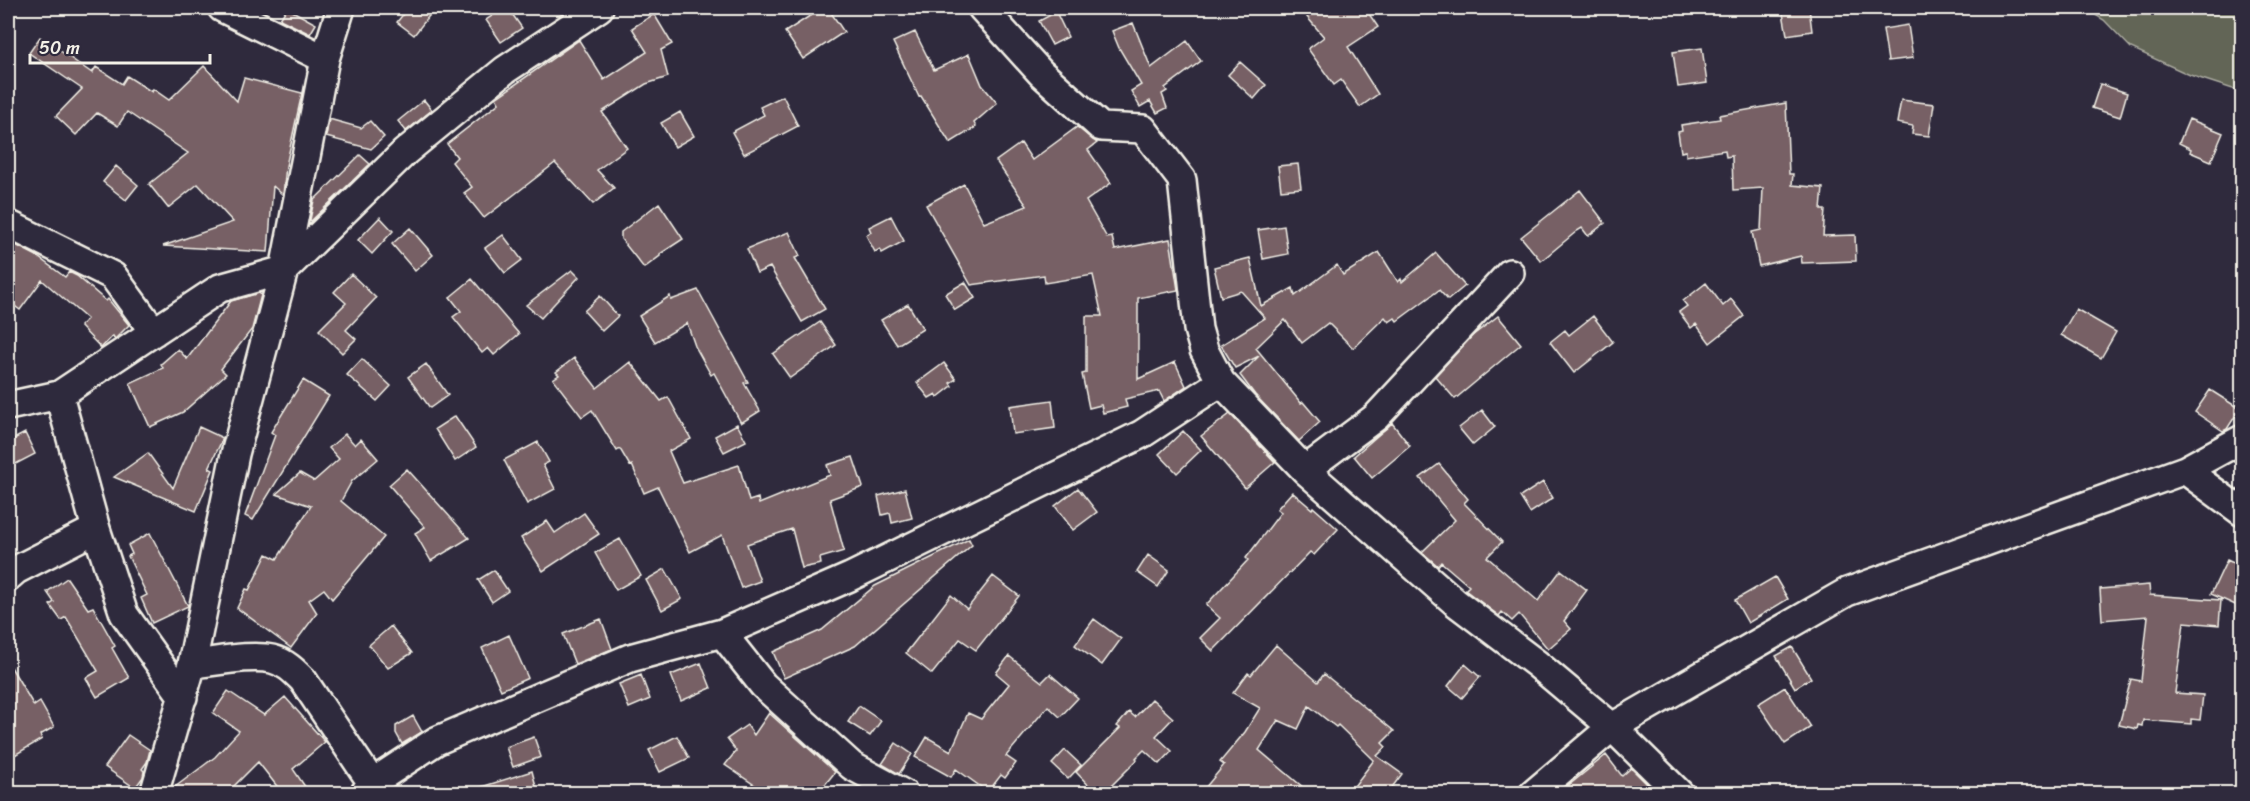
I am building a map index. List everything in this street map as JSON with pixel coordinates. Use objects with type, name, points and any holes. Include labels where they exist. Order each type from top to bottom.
[{"type":"street","points":[[222,8],[325,58]]},
{"type":"street","points":[[154,794],[192,664],[236,454],[284,270],[325,58],[341,8]]},
{"type":"street","points":[[8,406],[59,395],[220,288],[284,270],[405,152],[505,69],[599,8]]},
{"type":"street","points":[[982,8],[1041,73],[1101,127],[1143,129],[1182,180],[1198,329],[1204,350],[1221,382],[1305,470],[1455,602],[1538,664],[1612,727],[1680,794]]},
{"type":"street","points":[[8,224],[113,276],[154,332]]},
{"type":"street","points":[[1305,470],[1376,417],[1510,273]]},
{"type":"street","points":[[192,664],[255,658],[272,659],[290,667],[303,680],[371,790],[436,741],[630,658],[722,633],[850,577],[1142,434],[1221,382]]},
{"type":"street","points":[[59,395],[96,529],[124,614],[183,697]]},
{"type":"street","points":[[1533,794],[1612,727],[1847,592],[2185,470],[2242,439]]},
{"type":"street","points":[[2185,470],[2242,512]]},
{"type":"street","points":[[8,577],[16,570],[96,529]]},
{"type":"street","points":[[722,633],[763,685],[852,766],[904,794]]},
{"type":"green space","points":[[2084,8],[2242,8],[2242,92],[2190,75],[2131,48],[2104,20]]},
{"type":"building","points":[[287,8],[316,24],[310,34],[280,19]]},
{"type":"building","points":[[408,8],[418,8],[429,16],[414,35],[397,22]]},
{"type":"building","points":[[504,8],[508,8],[522,28],[501,42],[486,20]]},
{"type":"building","points":[[822,8],[828,8],[844,32],[803,59],[785,32]]},
{"type":"building","points":[[1316,8],[1365,8],[1378,27],[1348,47],[1378,94],[1360,107],[1341,80],[1334,85],[1308,49],[1324,37],[1307,17]]},
{"type":"building","points":[[1782,8],[1809,8],[1812,31],[1787,35]]},
{"type":"building","points":[[1056,12],[1068,37],[1052,45],[1039,21]]},
{"type":"building","points":[[654,14],[672,44],[661,50],[668,77],[646,84],[602,112],[627,148],[597,170],[614,188],[593,204],[555,163],[484,218],[464,193],[472,187],[452,162],[457,157],[447,144],[499,103],[496,98],[579,40],[604,80],[647,52],[632,28]]},
{"type":"building","points":[[1133,23],[1151,68],[1187,41],[1201,61],[1165,88],[1167,91],[1162,94],[1167,108],[1157,113],[1150,101],[1140,107],[1131,91],[1141,85],[1119,48],[1112,31]]},
{"type":"building","points":[[1908,25],[1913,58],[1888,61],[1883,29]]},
{"type":"building","points":[[915,32],[934,70],[969,54],[982,85],[997,103],[974,123],[976,127],[950,143],[921,96],[919,97],[893,42]]},
{"type":"building","points":[[40,37],[92,73],[96,67],[122,84],[127,76],[169,100],[204,66],[237,101],[244,78],[302,93],[286,166],[283,195],[273,186],[268,252],[163,246],[233,222],[198,184],[168,208],[149,184],[188,153],[127,112],[118,126],[97,113],[76,135],[56,116],[82,89],[29,53]]},
{"type":"building","points":[[1702,48],[1707,83],[1678,87],[1673,52]]},
{"type":"building","points":[[1240,62],[1266,85],[1254,99],[1228,75]]},
{"type":"building","points":[[2100,84],[2127,93],[2120,117],[2092,108]]},
{"type":"building","points":[[783,96],[798,126],[744,154],[732,132],[764,115],[760,107]]},
{"type":"building","points":[[424,100],[432,110],[406,131],[398,121]]},
{"type":"building","points":[[1901,100],[1934,104],[1929,136],[1912,134],[1913,126],[1897,123]]},
{"type":"building","points":[[1786,103],[1789,174],[1793,174],[1792,185],[1823,188],[1821,210],[1825,210],[1823,236],[1855,235],[1856,261],[1802,263],[1801,256],[1759,266],[1752,232],[1761,230],[1763,188],[1733,190],[1732,156],[1726,157],[1725,150],[1686,156],[1686,151],[1681,152],[1678,132],[1682,131],[1681,125],[1720,119],[1719,115]]},
{"type":"building","points":[[680,112],[694,136],[675,147],[661,123]]},
{"type":"building","points":[[329,119],[361,128],[370,121],[384,137],[371,149],[326,137]]},
{"type":"building","points":[[2189,119],[2223,133],[2211,161],[2190,152],[2191,149],[2179,143]]},
{"type":"building","points":[[1077,127],[1097,143],[1088,150],[1111,183],[1086,201],[1107,238],[1112,237],[1115,250],[1170,239],[1178,290],[1138,298],[1138,379],[1175,362],[1186,386],[1164,401],[1159,391],[1125,399],[1127,407],[1103,413],[1101,405],[1089,408],[1082,374],[1086,373],[1086,316],[1102,316],[1093,275],[1045,283],[1044,275],[971,285],[926,205],[964,184],[984,223],[1027,206],[996,161],[1021,143],[1032,160]]},
{"type":"building","points":[[360,155],[370,164],[311,221],[314,200]]},
{"type":"building","points":[[1298,164],[1301,188],[1281,190],[1278,166]]},
{"type":"building","points":[[116,166],[138,185],[126,200],[103,182]]},
{"type":"building","points":[[1580,190],[1605,223],[1588,236],[1582,228],[1541,261],[1521,237]]},
{"type":"building","points":[[659,203],[683,239],[644,268],[621,239],[621,232]]},
{"type":"building","points":[[891,216],[904,241],[882,253],[880,249],[875,252],[866,235],[871,232],[869,227]]},
{"type":"building","points":[[380,217],[393,231],[372,254],[358,240]]},
{"type":"building","points":[[1284,226],[1288,254],[1263,259],[1258,230]]},
{"type":"building","points":[[410,228],[433,255],[415,271],[392,244]]},
{"type":"building","points":[[789,232],[800,256],[795,258],[825,309],[802,322],[770,267],[757,273],[747,249]]},
{"type":"building","points":[[503,235],[522,260],[505,273],[485,248]]},
{"type":"building","points":[[8,241],[35,255],[65,277],[69,272],[77,276],[106,301],[108,299],[129,325],[115,339],[113,336],[101,348],[80,326],[87,319],[42,280],[20,310],[8,301]]},
{"type":"building","points":[[1379,252],[1398,282],[1401,279],[1402,282],[1436,253],[1465,286],[1448,300],[1439,290],[1397,321],[1395,318],[1389,322],[1385,317],[1353,348],[1328,323],[1302,343],[1285,320],[1256,348],[1301,403],[1303,402],[1320,422],[1299,441],[1255,395],[1240,375],[1259,356],[1235,368],[1221,345],[1265,318],[1241,291],[1221,297],[1214,267],[1250,258],[1261,306],[1293,288],[1295,296],[1337,265],[1343,275]]},
{"type":"building","points":[[572,270],[579,277],[541,318],[526,305]]},
{"type":"building","points":[[351,274],[376,298],[346,330],[356,339],[342,353],[319,330],[346,303],[334,292]]},
{"type":"building","points":[[472,279],[519,334],[494,355],[488,348],[482,353],[453,317],[461,311],[450,297]]},
{"type":"building","points":[[965,282],[975,298],[955,310],[945,294]]},
{"type":"building","points":[[1706,283],[1723,306],[1731,299],[1744,316],[1710,343],[1696,324],[1691,328],[1679,312],[1687,306],[1683,301]]},
{"type":"building","points":[[698,290],[748,382],[744,383],[760,411],[741,423],[714,373],[711,375],[695,346],[687,323],[655,342],[639,316],[670,296],[671,300]]},
{"type":"building","points":[[259,293],[261,295],[252,329],[221,369],[226,374],[183,412],[150,427],[130,383],[163,368],[161,364],[178,349],[187,359],[231,301]]},
{"type":"building","points":[[600,296],[618,316],[602,331],[584,311]]},
{"type":"building","points":[[908,304],[923,329],[897,345],[881,320]]},
{"type":"building","points":[[2076,309],[2116,332],[2101,358],[2061,335]]},
{"type":"building","points":[[1498,316],[1521,344],[1455,399],[1435,376],[1472,336]]},
{"type":"building","points":[[1593,316],[1613,342],[1574,373],[1550,342],[1565,330],[1569,335]]},
{"type":"building","points":[[820,322],[836,345],[790,378],[773,354]]},
{"type":"building","points":[[574,358],[597,388],[630,362],[661,401],[668,397],[691,439],[669,451],[683,483],[739,465],[749,501],[758,498],[759,504],[830,475],[827,465],[853,457],[863,487],[830,499],[844,551],[820,558],[821,564],[802,568],[792,529],[747,544],[760,581],[741,588],[722,535],[690,552],[658,487],[644,493],[632,465],[630,466],[620,449],[617,451],[592,410],[582,417],[553,379],[559,375],[556,372]]},
{"type":"building","points":[[362,359],[391,386],[377,401],[347,375]]},
{"type":"building","points":[[944,363],[956,379],[950,383],[952,386],[938,397],[936,394],[929,398],[917,383]]},
{"type":"building","points":[[426,364],[448,395],[430,408],[408,377]]},
{"type":"building","points":[[303,380],[329,396],[253,520],[245,516],[275,435],[271,432]]},
{"type":"building","points":[[2210,390],[2240,409],[2227,429],[2223,431],[2195,412]]},
{"type":"building","points":[[1052,400],[1055,428],[1013,434],[1010,406]]},
{"type":"building","points":[[1482,410],[1495,427],[1473,445],[1459,428]]},
{"type":"building","points":[[1230,414],[1275,462],[1245,488],[1201,436]]},
{"type":"building","points":[[455,416],[476,447],[455,461],[435,429]]},
{"type":"building","points":[[1392,423],[1410,446],[1372,478],[1354,456]]},
{"type":"building","points":[[737,424],[746,441],[724,452],[715,436]]},
{"type":"building","points":[[199,427],[223,438],[209,468],[213,470],[196,511],[114,477],[148,453],[173,488]]},
{"type":"building","points":[[1183,431],[1201,450],[1177,473],[1159,454]]},
{"type":"building","points":[[25,433],[35,454],[8,468],[8,442]]},
{"type":"building","points":[[345,434],[355,445],[361,439],[378,459],[352,481],[341,501],[384,537],[332,599],[324,589],[309,600],[317,613],[291,648],[237,608],[267,554],[277,559],[311,506],[276,494],[300,473],[314,481],[339,459],[329,448]]},
{"type":"building","points":[[538,442],[549,462],[543,465],[555,489],[527,504],[504,460]]},
{"type":"building","points":[[1439,464],[1468,499],[1464,503],[1502,542],[1487,557],[1538,601],[1561,570],[1587,590],[1564,621],[1571,629],[1548,649],[1519,614],[1512,621],[1502,612],[1499,616],[1465,590],[1469,586],[1441,562],[1438,566],[1422,552],[1455,520],[1420,478]]},
{"type":"building","points":[[407,469],[469,538],[431,561],[415,533],[425,527],[389,485]]},
{"type":"building","points":[[1543,482],[1553,498],[1530,513],[1520,497]]},
{"type":"building","points":[[1078,488],[1097,512],[1073,530],[1055,506]]},
{"type":"building","points":[[905,489],[912,518],[892,523],[890,513],[882,515],[878,496]]},
{"type":"building","points":[[1292,492],[1338,529],[1314,555],[1310,552],[1213,651],[1200,638],[1220,618],[1206,605],[1248,560],[1246,558],[1281,512],[1277,509]]},
{"type":"building","points":[[584,513],[599,534],[543,571],[521,538],[547,521],[555,533]]},
{"type":"building","points":[[150,533],[188,606],[152,623],[141,598],[147,595],[128,556],[132,554],[128,545]]},
{"type":"building","points":[[620,539],[641,576],[616,590],[595,553]]},
{"type":"building","points":[[969,539],[972,545],[855,646],[784,678],[773,652],[822,630],[875,586]]},
{"type":"building","points":[[1148,555],[1169,570],[1158,587],[1137,572]]},
{"type":"building","points":[[2227,560],[2242,567],[2242,608],[2211,594]]},
{"type":"building","points":[[665,569],[682,599],[662,610],[646,580]]},
{"type":"building","points":[[494,570],[508,591],[492,602],[478,580]]},
{"type":"building","points":[[993,576],[1019,596],[976,650],[960,639],[932,674],[906,653],[951,595],[967,609]]},
{"type":"building","points":[[1775,577],[1788,599],[1748,623],[1735,600]]},
{"type":"building","points":[[67,578],[88,609],[93,607],[115,646],[112,648],[129,678],[97,697],[86,678],[98,671],[66,617],[61,620],[50,605],[54,602],[47,592]]},
{"type":"building","points":[[2149,585],[2150,595],[2221,600],[2219,625],[2184,622],[2175,693],[2203,695],[2200,720],[2191,719],[2191,724],[2143,720],[2142,726],[2138,725],[2137,729],[2119,725],[2131,679],[2141,681],[2148,616],[2102,620],[2100,589]]},
{"type":"building","points":[[601,619],[612,649],[575,664],[563,634]]},
{"type":"building","points":[[1094,619],[1121,639],[1102,665],[1075,645]]},
{"type":"building","points":[[391,626],[412,653],[388,668],[369,645]]},
{"type":"building","points":[[509,635],[528,678],[501,690],[482,648]]},
{"type":"building","points":[[1276,645],[1318,682],[1324,674],[1394,731],[1382,743],[1386,747],[1377,756],[1402,774],[1387,794],[1348,794],[1374,760],[1338,725],[1336,727],[1309,706],[1298,729],[1278,720],[1259,750],[1311,794],[1200,794],[1224,765],[1220,762],[1245,732],[1260,708],[1233,693],[1248,673],[1251,675]]},
{"type":"building","points":[[1792,647],[1811,678],[1795,688],[1776,656]]},
{"type":"building","points":[[1009,656],[1042,682],[1050,674],[1078,698],[1060,717],[1048,706],[1006,756],[1016,763],[1005,778],[1001,775],[988,792],[956,769],[951,777],[915,757],[927,737],[951,751],[968,713],[981,719],[1009,684],[996,673]]},
{"type":"building","points":[[8,662],[34,706],[40,702],[54,727],[40,735],[42,739],[8,759]]},
{"type":"building","points":[[701,663],[711,688],[681,701],[671,675]]},
{"type":"building","points":[[1465,664],[1480,677],[1462,698],[1448,686]]},
{"type":"building","points":[[641,675],[650,699],[629,708],[619,684]]},
{"type":"building","points":[[1785,687],[1811,727],[1785,744],[1758,704]]},
{"type":"building","points":[[228,691],[264,715],[285,697],[325,742],[293,769],[310,794],[283,794],[258,762],[226,794],[171,794],[171,790],[215,757],[239,731],[213,713]]},
{"type":"building","points":[[1152,699],[1173,718],[1156,736],[1172,751],[1160,764],[1144,750],[1103,794],[1097,794],[1076,772],[1120,728],[1117,726],[1129,712],[1135,717]]},
{"type":"building","points":[[859,706],[881,721],[870,736],[848,722]]},
{"type":"building","points":[[769,713],[835,772],[823,787],[813,794],[768,794],[725,765],[736,751],[727,739],[747,725],[754,735]]},
{"type":"building","points":[[413,716],[422,732],[402,744],[396,733],[396,726]]},
{"type":"building","points":[[128,735],[150,750],[147,762],[142,769],[143,777],[135,788],[105,767]]},
{"type":"building","points":[[677,736],[689,758],[660,772],[649,750]]},
{"type":"building","points":[[534,737],[541,757],[513,767],[506,747]]},
{"type":"building","points":[[896,743],[912,754],[899,774],[882,764]]},
{"type":"building","points":[[1065,750],[1081,765],[1068,779],[1052,764]]},
{"type":"building","points":[[1606,755],[1622,776],[1631,768],[1657,794],[1558,794]]},
{"type":"building","points":[[532,771],[538,794],[476,794],[475,789]]}]
